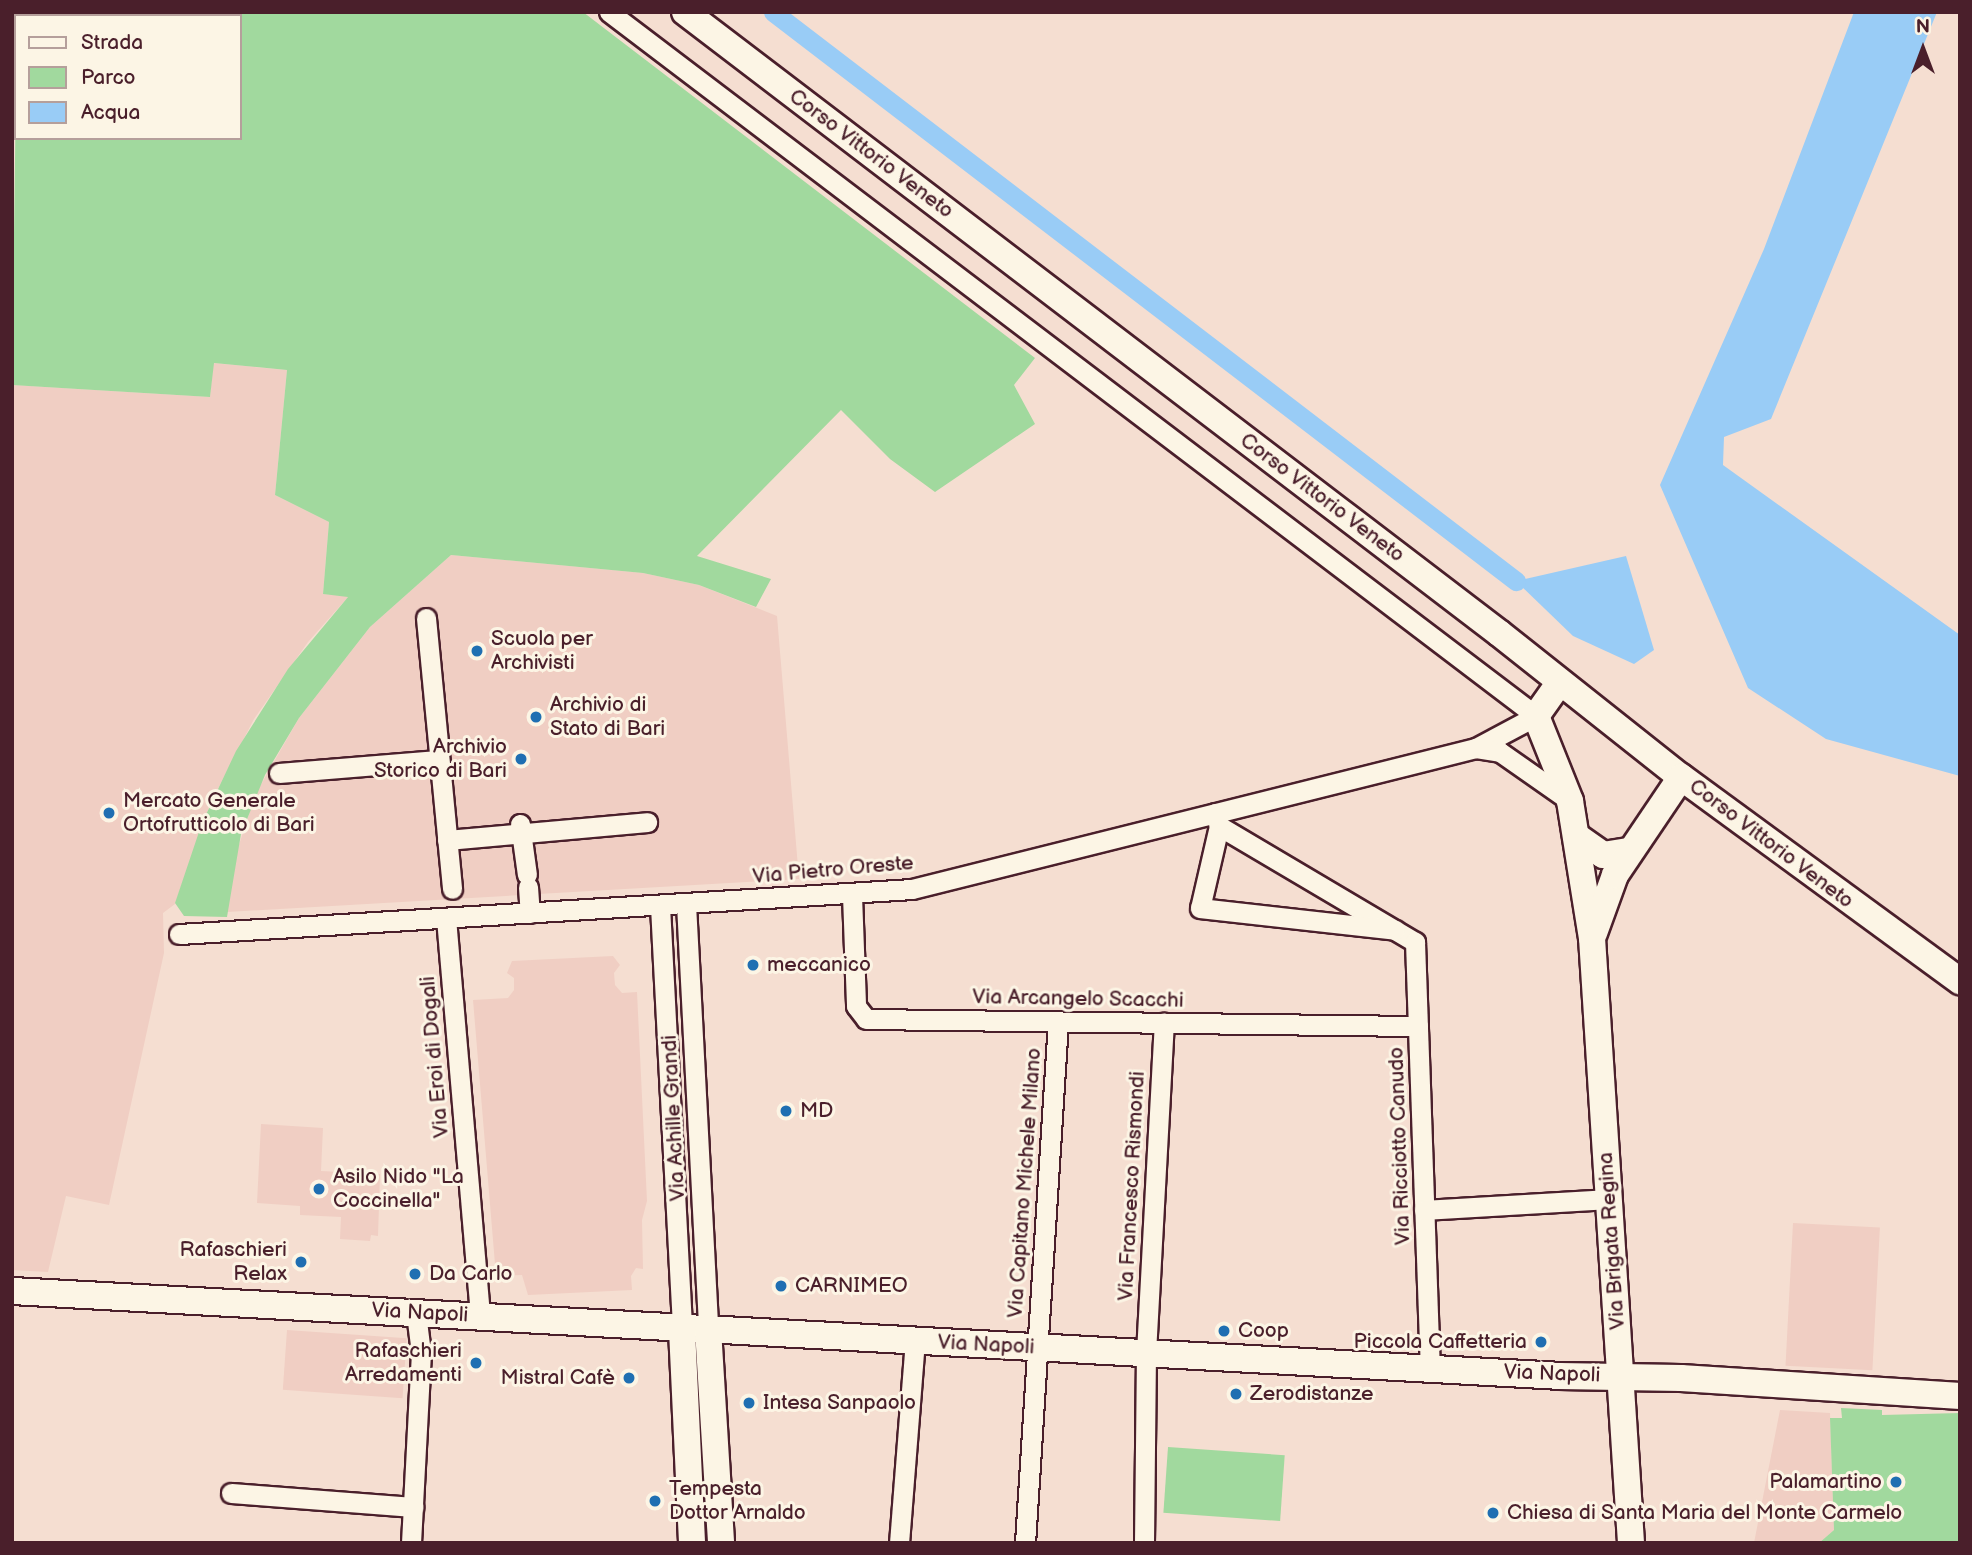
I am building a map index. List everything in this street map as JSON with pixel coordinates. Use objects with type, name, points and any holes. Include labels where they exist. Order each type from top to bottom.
[{"type":"main road","name":"Corso Vittorio Veneto","points":[[685,12],[1681,777],[1960,981]]},
{"type":"main road","points":[[1536,716],[1560,682]]},
{"type":"main road","name":"Via Brigata Regina","points":[[1536,716],[1570,801],[1592,938],[1632,1543]]},
{"type":"main road","points":[[1592,938],[1610,885],[1628,851],[1681,777]]},
{"type":"main road","points":[[1576,836],[1603,855],[1628,851]]},
{"type":"main road","name":"Via Napoli","points":[[12,1291],[1960,1396]]},
{"type":"main road","points":[[695,1329],[713,1398],[720,1543]]},
{"type":"main road","points":[[692,1543],[685,1399],[695,1329]]},
{"type":"main road","points":[[685,1399],[698,1388],[713,1398]]},
{"type":"street","points":[[609,12],[1536,716]]},
{"type":"street","points":[[426,618],[452,889]]},
{"type":"street","name":"Via Pietro Oreste","points":[[179,934],[852,895],[912,889],[1217,820],[1476,748],[1536,716]]},
{"type":"street","points":[[1476,748],[1500,752],[1570,801]]},
{"type":"street","points":[[279,773],[438,760]]},
{"type":"street","points":[[1217,820],[1399,931],[1200,908],[1217,820]]},
{"type":"street","points":[[447,840],[521,829],[647,822]]},
{"type":"street","points":[[521,829],[530,913]]},
{"type":"street","name":"Via Arcangelo Scacchi","points":[[852,895],[856,1006],[866,1019],[1418,1026]]},
{"type":"street","name":"Via Achille Grandi","points":[[686,904],[695,1329]]},
{"type":"street","name":"Via Achille Grandi","points":[[660,906],[695,1329]]},
{"type":"street","name":"Via Eroi di Dogali","points":[[446,918],[480,1317]]},
{"type":"street","name":"Via Ricciotto Canudo","points":[[1399,931],[1415,942],[1430,1368]]},
{"type":"street","name":"Via Capitano Michele Milano","points":[[1026,1543],[1058,1022]]},
{"type":"street","name":"Via Francesco Rismondi","points":[[1144,1543],[1146,1353],[1164,1022]]},
{"type":"street","points":[[1424,1210],[1609,1199]]},
{"type":"street","points":[[411,1543],[421,1353],[416,1313]]},
{"type":"street","points":[[899,1543],[915,1341]]},
{"type":"street","points":[[231,1493],[413,1507]]},
{"type":"shaded area","name":"Mercato Generale Ortofrutticolo di Bari","points":[[213,363],[287,370],[275,495],[329,522],[323,594],[349,596],[308,642],[254,719],[210,804],[175,904],[163,913],[164,953],[109,1205],[66,1196],[48,1272],[12,1270],[12,385],[210,397]]},
{"type":"shaded area","points":[[451,555],[643,573],[699,585],[777,616],[799,879],[227,912],[236,854],[256,793],[299,718],[370,627]]},
{"type":"shaded area","points":[[613,956],[620,965],[614,973],[615,985],[622,993],[637,992],[647,1201],[642,1220],[643,1269],[636,1268],[631,1276],[632,1290],[528,1295],[522,1275],[496,1276],[473,1000],[508,998],[514,990],[514,978],[507,973],[512,961]]},
{"type":"shaded area","name":"Asilo Nido \"La Coccinella\"","points":[[261,1124],[323,1128],[321,1171],[380,1174],[378,1236],[371,1235],[370,1241],[340,1239],[341,1217],[300,1215],[300,1206],[257,1203]]},
{"type":"shaded area","points":[[1793,1223],[1880,1228],[1872,1370],[1786,1366]]},
{"type":"shaded area","points":[[287,1330],[407,1338],[403,1398],[283,1390]]},
{"type":"shaded area","points":[[1780,1410],[1830,1413],[1834,1530],[1819,1543],[1754,1543]]},
{"type":"green space","points":[[583,12],[1035,358],[1014,385],[1035,424],[935,492],[890,459],[841,410],[697,556],[771,579],[756,607],[699,585],[643,573],[451,555],[370,627],[299,718],[265,775],[241,834],[227,917],[184,916],[175,903],[202,823],[236,751],[288,669],[348,597],[323,594],[329,522],[275,495],[287,370],[214,363],[210,397],[12,385],[15,140],[242,140],[242,14],[60,14]]},
{"type":"green space","name":"Palamartino","points":[[1841,1408],[1882,1410],[1882,1415],[1960,1413],[1960,1543],[1819,1543],[1834,1530],[1830,1418],[1842,1418]]},
{"type":"green space","points":[[1168,1447],[1285,1455],[1280,1521],[1163,1513]]},
{"type":"water","points":[[1854,12],[1937,12],[1771,419],[1724,437],[1723,465],[1960,635],[1960,776],[1826,739],[1748,688],[1660,485],[1764,249]]},
{"type":"water","points":[[1626,556],[1654,650],[1634,664],[1573,636],[1516,581]]},
{"type":"waterway","points":[[773,12],[1516,581]]},
{"type":"place","name":"Scuola per Archivisti","points":[[477,651]]},
{"type":"place","name":"Archivio di Stato di Bari","points":[[536,717]]},
{"type":"place","name":"Archivio Storico di Bari","points":[[521,759]]},
{"type":"place","name":"Mercato Generale Ortofrutticolo di Bari","points":[[109,813]]},
{"type":"place","name":"meccanico","points":[[753,965]]},
{"type":"place","name":"MD","points":[[786,1111]]},
{"type":"place","name":"Asilo Nido \"La Coccinella\"","points":[[319,1189]]},
{"type":"place","name":"Rafaschieri Relax","points":[[301,1262]]},
{"type":"place","name":"Da Carlo","points":[[415,1274]]},
{"type":"place","name":"CARNIMEO","points":[[781,1286]]},
{"type":"place","name":"Coop","points":[[1224,1331]]},
{"type":"place","name":"Piccola Caffetteria","points":[[1541,1342]]},
{"type":"place","name":"Rafaschieri Arredamenti","points":[[476,1363]]},
{"type":"place","name":"Mistral Cafè","points":[[629,1378]]},
{"type":"place","name":"Zerodistanze","points":[[1236,1394]]},
{"type":"place","name":"Intesa Sanpaolo","points":[[749,1403]]},
{"type":"place","name":"Palamartino","points":[[1896,1482]]},
{"type":"place","name":"Tempesta Dottor Arnaldo","points":[[655,1501]]},
{"type":"place","name":"Chiesa di Santa Maria del Monte Carmelo","points":[[1493,1513]]}]
